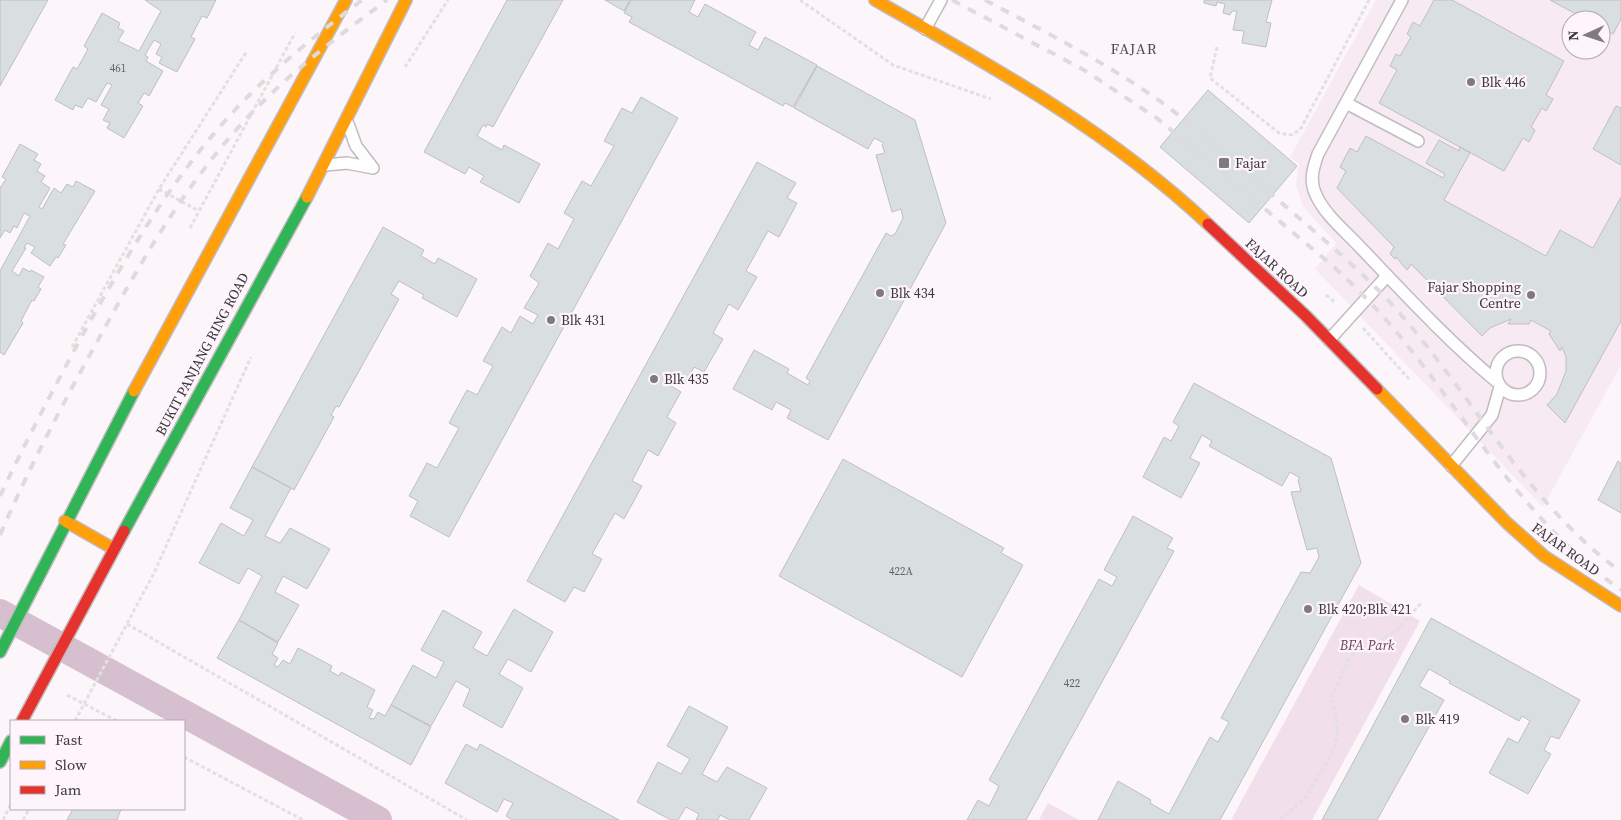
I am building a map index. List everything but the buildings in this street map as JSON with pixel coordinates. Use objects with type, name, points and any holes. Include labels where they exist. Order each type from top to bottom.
[{"type":"main road","points":[[0,652],[30,597],[65,521],[346,0]]},
{"type":"main road","name":"BUKIT PANJANG RING ROAD","points":[[23,720],[239,318],[324,166],[406,0]]},
{"type":"main road","name":"FAJAR ROAD","points":[[875,0],[996,68],[1105,138],[1170,188],[1328,340],[1507,523],[1544,556],[1621,606]]},
{"type":"main road","points":[[65,521],[114,549]]},
{"type":"main road","points":[[0,762],[10,743]]},
{"type":"lane","points":[[925,29],[940,0]]},
{"type":"lane","points":[[1402,0],[1318,154],[1313,167],[1312,182],[1316,195],[1323,207],[1432,322],[1498,384],[1492,415],[1451,466]]},
{"type":"lane","points":[[1346,103],[1418,141]]},
{"type":"lane","points":[[324,166],[347,163],[373,168],[356,146],[346,120]]},
{"type":"lane","points":[[1328,340],[1388,276]]},
{"type":"path","points":[[800,0],[893,65],[996,102]]},
{"type":"path","points":[[1217,48],[1210,78],[1279,133],[1291,135],[1300,130],[1369,0]]},
{"type":"path","points":[[72,347],[159,189],[247,50]]},
{"type":"path","points":[[159,189],[199,211]]},
{"type":"path","points":[[76,720],[154,573]]},
{"type":"path","points":[[1280,820],[1306,797],[1334,748],[1338,731],[1332,696],[1349,659],[1356,652],[1378,642],[1399,628],[1422,602]]},
{"type":"path","points":[[127,624],[467,820]]},
{"type":"path","points":[[66,694],[115,720]]},
{"type":"path","points":[[185,758],[303,820]]},
{"type":"path","points":[[4,820],[10,806]]},
{"type":"shaded area","name":"Fajar Shopping Centre","points":[[1376,0],[1621,0],[1621,365],[1543,507],[1315,269],[1336,243],[1303,207],[1296,185],[1299,164],[1290,157]]},
{"type":"green space","name":"BFA Park","points":[[1359,585],[1420,621],[1312,820],[1231,820]]},
{"type":"green space","points":[[1048,803],[1079,820],[1039,820]]},
{"type":"waterway","points":[[0,613],[378,820]]},
{"type":"railway","points":[[0,496],[83,334],[134,246],[170,190],[211,137],[263,82],[311,40],[362,0]]},
{"type":"railway","points":[[0,535],[34,461],[113,312],[164,226],[183,198],[224,145],[262,102],[314,56],[387,0]]},
{"type":"railway","points":[[952,0],[1084,70],[1158,119],[1334,267],[1372,304],[1399,335],[1530,506],[1588,564],[1621,590]]},
{"type":"railway","points":[[985,0],[1101,63],[1168,107],[1213,143],[1342,256],[1383,295],[1424,342],[1528,481],[1556,513],[1587,544],[1621,572]]},
{"type":"traffic: fast","points":[[124,531],[307,197]]},
{"type":"traffic: fast","points":[[0,652],[134,391]]},
{"type":"traffic: fast","points":[[0,762],[10,743]]},
{"type":"traffic: slow","points":[[134,391],[346,0]]},
{"type":"traffic: slow","points":[[307,197],[406,0]]},
{"type":"traffic: slow","points":[[875,0],[1006,75],[1090,130],[1170,190],[1208,224]]},
{"type":"traffic: slow","points":[[1377,389],[1507,523],[1544,556],[1621,606]]},
{"type":"traffic: slow","points":[[65,521],[114,549]]},
{"type":"traffic: jam","points":[[1208,224],[1306,316],[1377,389]]},
{"type":"traffic: jam","points":[[23,720],[124,531]]},
{"type":"place","name":"Blk 446","points":[[1471,82]]},
{"type":"place","name":"Fajar","points":[[1224,163]]},
{"type":"place","name":"Blk 434","points":[[880,293]]},
{"type":"place","name":"Fajar Shopping Centre","points":[[1531,295]]},
{"type":"place","name":"Blk 431","points":[[551,320]]},
{"type":"place","name":"Blk 435","points":[[654,379]]},
{"type":"place","name":"Blk 420;Blk 421","points":[[1308,609]]},
{"type":"place","name":"Blk 419","points":[[1405,719]]},
{"type":"district","name":"FAJAR","points":[[1134,49]]}]
